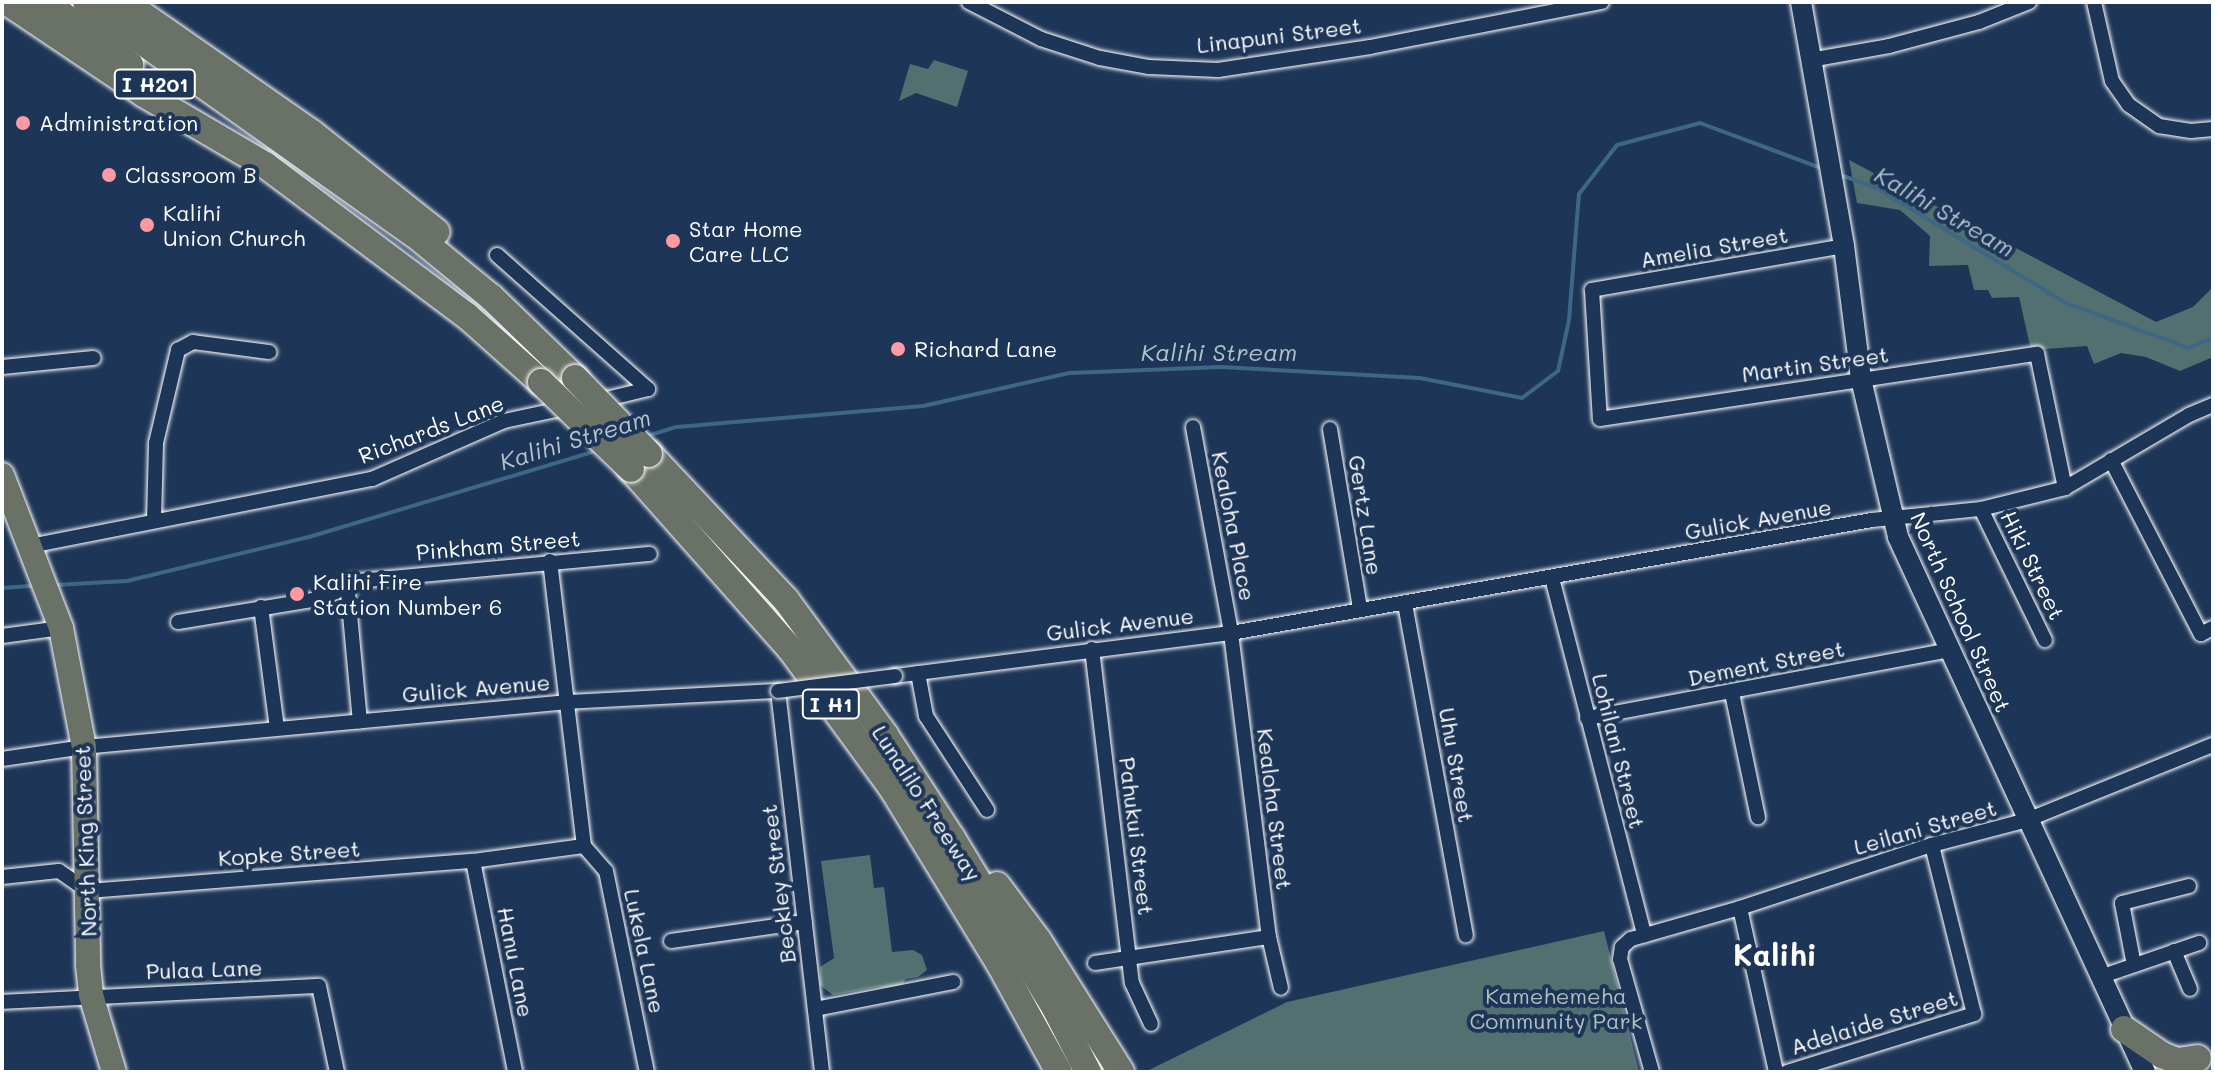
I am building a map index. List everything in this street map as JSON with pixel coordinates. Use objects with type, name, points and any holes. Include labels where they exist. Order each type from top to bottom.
[{"type":"highway","name":"I H1","points":[[7,2],[144,94],[265,165],[467,316],[541,382],[640,461]]},
{"type":"highway","name":"I H201","points":[[45,2],[265,165]]},
{"type":"highway","points":[[86,2],[414,234],[491,297],[575,378]]},
{"type":"highway","name":"I H1","points":[[124,2],[312,133],[403,202],[489,279],[575,378]]},
{"type":"highway","points":[[155,2],[312,133]]},
{"type":"highway","name":"Lunalilo Freeway","points":[[575,378],[792,651],[892,788],[999,963],[1059,1072]]},
{"type":"highway","name":"Lunalilo Freeway","points":[[640,461],[786,600],[885,735],[952,838],[1088,1072]]},
{"type":"highway","points":[[885,735],[1038,940],[1121,1072]]},
{"type":"highway","points":[[999,963],[1025,1042],[1040,1072]]},
{"type":"highway","points":[[2124,1029],[2162,1055],[2177,1061],[2206,1054]]},
{"type":"highway","points":[[2171,1072],[2206,1054]]},
{"type":"main road","name":"North School Street","points":[[1801,2],[1844,246],[1861,379],[1892,518],[1907,561],[1952,650],[2027,820],[2145,1072]]},
{"type":"main road","name":"North King Street","points":[[2,475],[58,618],[84,747],[91,995],[114,1072]]},
{"type":"street","name":"Linapuni Street","points":[[969,2],[1041,39],[1100,58],[1149,67],[1218,70],[1370,47],[1602,2]]},
{"type":"street","points":[[1810,60],[1889,46],[1979,22],[2029,2]]},
{"type":"street","points":[[2094,2],[2112,81],[2129,105],[2159,126],[2191,131],[2213,129]]},
{"type":"street","name":"Amelia Street","points":[[1600,419],[1592,290],[1844,246]]},
{"type":"street","name":"Richards Lane","points":[[33,553],[154,521],[372,479],[504,421],[648,389],[497,255]]},
{"type":"street","points":[[154,521],[156,443],[178,350],[193,342],[269,352]]},
{"type":"street","name":"Martin Street","points":[[1600,419],[2037,354],[2065,488]]},
{"type":"street","points":[[2,367],[94,358]]},
{"type":"street","name":"Gulick Avenue","points":[[2,759],[84,747],[567,702],[778,691],[1231,633],[1360,608],[1405,604],[1892,518],[1981,509],[2065,488],[2189,415],[2213,405]]},
{"type":"street","name":"Kealoha Place","points":[[1193,427],[1231,633]]},
{"type":"street","name":"Gertz Lane","points":[[1330,429],[1360,608]]},
{"type":"street","points":[[2111,460],[2201,634],[2213,628]]},
{"type":"street","name":"Hiki Street","points":[[1981,509],[2045,640]]},
{"type":"street","name":"Pinkham Street","points":[[178,622],[313,600],[336,592],[347,582],[650,554]]},
{"type":"street","points":[[550,561],[584,846]]},
{"type":"street","name":"Lohilani Street","points":[[1552,578],[1644,935]]},
{"type":"street","points":[[347,582],[360,721]]},
{"type":"street","name":"Uhu Street","points":[[1405,604],[1466,935]]},
{"type":"street","points":[[261,607],[277,728]]},
{"type":"street","points":[[2,636],[58,618]]},
{"type":"street","name":"Kealoha Street","points":[[1231,633],[1269,937],[1281,988]]},
{"type":"street","name":"Pahukui Street","points":[[1092,649],[1132,983],[1151,1024]]},
{"type":"street","name":"Dement Street","points":[[1587,718],[1952,650]]},
{"type":"street","points":[[918,673],[926,716],[987,810]]},
{"type":"street","name":"Beckley Street","points":[[778,691],[822,1072]]},
{"type":"street","points":[[1732,693],[1758,817]]},
{"type":"street","name":"Leilani Street","points":[[1644,935],[1740,908],[1932,845],[2027,820],[2211,750]]},
{"type":"street","name":"Adelaide Street","points":[[1787,1072],[1974,1014],[1932,845]]},
{"type":"street","name":"Kopke Street","points":[[88,891],[473,861],[584,846]]},
{"type":"street","name":"Lukela Lane","points":[[584,846],[606,871],[647,1072]]},
{"type":"street","name":"Hanu Lane","points":[[473,861],[515,1072]]},
{"type":"street","points":[[2,877],[59,871],[88,891]]},
{"type":"street","points":[[2134,965],[2122,903],[2189,886]]},
{"type":"street","points":[[1740,908],[1776,1072]]},
{"type":"street","points":[[671,941],[805,922]]},
{"type":"street","points":[[1644,935],[1627,942],[1619,955],[1652,1072]]},
{"type":"street","points":[[1095,963],[1130,955],[1269,937]]},
{"type":"street","points":[[2100,977],[2199,943]]},
{"type":"street","points":[[2174,951],[2190,989]]},
{"type":"street","points":[[815,1009],[953,982]]},
{"type":"street","name":"Pulaa Lane","points":[[2,1002],[91,995],[319,986],[337,1072]]},
{"type":"green space","points":[[934,60],[968,71],[957,107],[916,93],[899,101],[910,64],[928,69]]},
{"type":"green space","points":[[1849,160],[2156,322],[2193,307],[2213,287],[2213,357],[2180,371],[2146,357],[2121,353],[2094,364],[2087,346],[2031,350],[2019,297],[1992,298],[1988,290],[1974,290],[1968,265],[1929,266],[1930,236],[1900,210],[1857,203]]},
{"type":"green space","points":[[870,855],[874,888],[884,887],[892,952],[913,950],[922,955],[927,970],[918,977],[906,979],[900,988],[878,987],[833,995],[820,985],[820,967],[834,958],[821,861]]},
{"type":"green space","name":"Kamehemeha Community Park","points":[[1604,931],[1639,1072],[1145,1072],[1287,1002]]},
{"type":"waterway","name":"Kalihi Stream","points":[[647,436],[677,427],[923,406],[1070,373],[1221,367],[1420,378],[1522,398],[1558,371],[1569,320],[1579,194],[1617,145],[1700,123],[1824,169]]},
{"type":"waterway","name":"Kalihi Stream","points":[[1840,175],[1875,187],[2066,303],[2189,348],[2213,338]]},
{"type":"waterway","name":"Kalihi Stream","points":[[55,585],[127,581],[309,537],[596,451]]},
{"type":"waterway","name":"Kalihi Stream","points":[[2,588],[34,586]]},
{"type":"place","name":"Administration","points":[[23,123]]},
{"type":"place","name":"Classroom B","points":[[109,175]]},
{"type":"place","name":"Kalihi Union Church","points":[[147,225]]},
{"type":"place","name":"Star Home Care LLC","points":[[673,241]]},
{"type":"place","name":"Richard Lane","points":[[898,349]]},
{"type":"place","name":"Kalihi Fire Station Number 6","points":[[297,594]]},
{"type":"district","name":"Kalihi","points":[[1775,954]]}]
